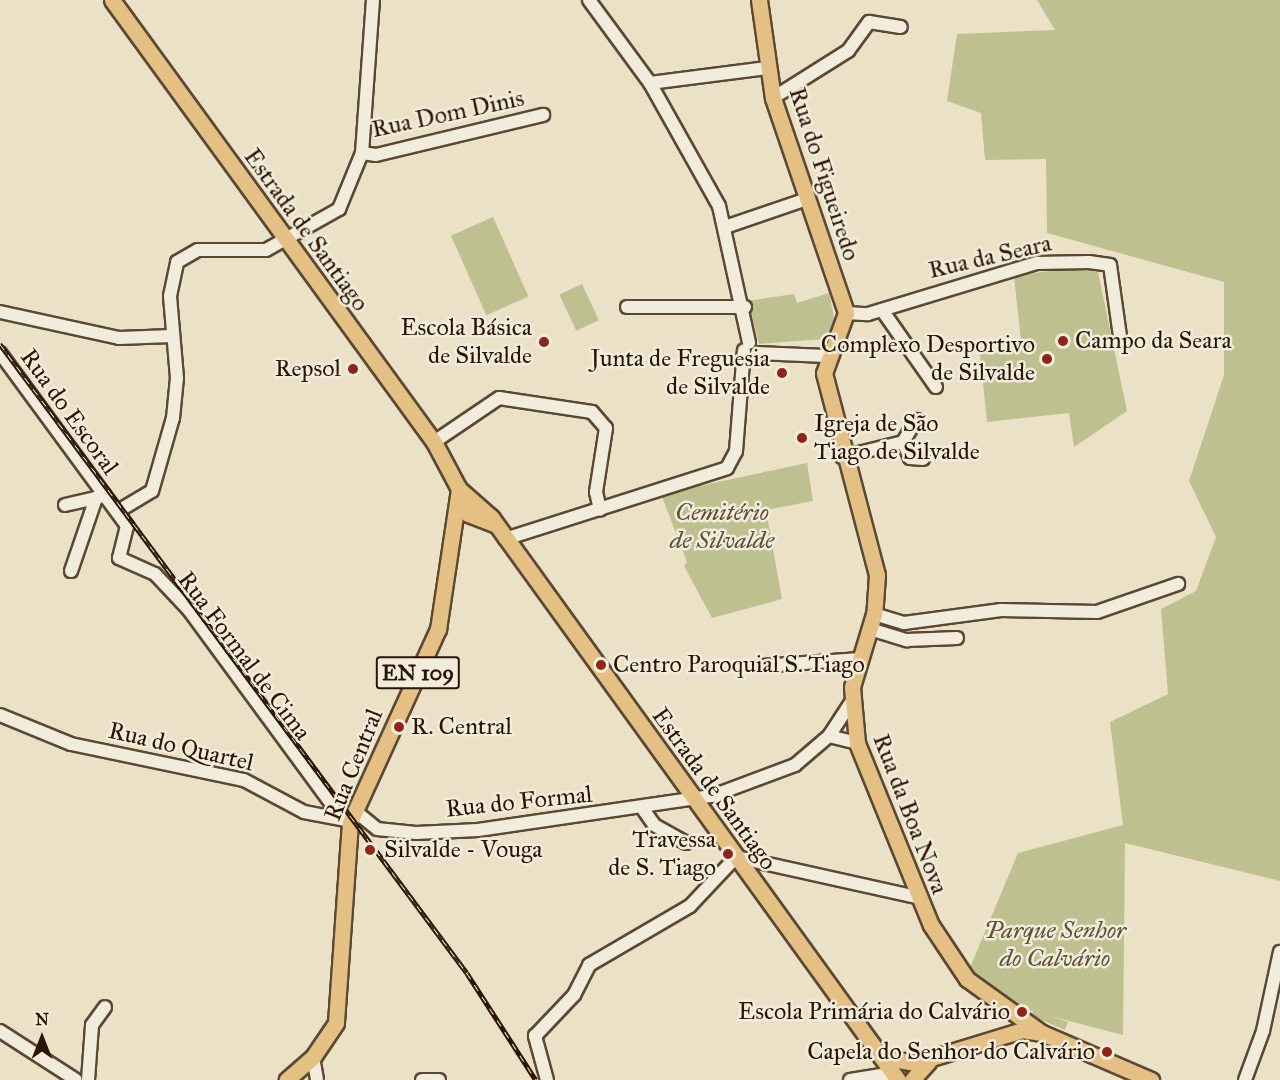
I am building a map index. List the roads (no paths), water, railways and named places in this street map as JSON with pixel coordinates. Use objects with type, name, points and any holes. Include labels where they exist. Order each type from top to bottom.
[{"type":"main road","name":"Estrada de Santiago","points":[[111,0],[434,442],[464,509],[495,525],[506,539],[896,1077]]},
{"type":"main road","name":"Rua do Figueiredo","points":[[759,0],[773,98],[846,314]]},
{"type":"main road","points":[[826,356],[842,334],[846,314]]},
{"type":"main road","name":"Rua da Boa Nova","points":[[826,356],[824,373],[842,457],[876,559],[874,614],[860,659],[852,700],[857,743],[916,897],[967,979],[999,1005],[1041,1033]]},
{"type":"main road","name":"Rua Central","points":[[287,1080],[313,1057],[336,1023],[342,1001],[349,817],[438,629],[464,509]]},
{"type":"main road","points":[[992,1035],[1002,1022],[999,1005]]},
{"type":"main road","points":[[896,1077],[913,1072],[935,1057],[992,1035],[1041,1033],[1142,1078]]},
{"type":"main road","points":[[881,1057],[913,1072]]},
{"type":"street","points":[[125,507],[155,485],[177,399],[172,336],[172,276],[181,258],[210,248],[266,250],[339,209],[362,153],[373,0]]},
{"type":"street","points":[[506,539],[727,468],[736,452],[741,374],[750,351],[745,307],[725,226],[708,184],[650,82],[589,0]]},
{"type":"street","points":[[773,98],[848,51],[869,22],[901,27]]},
{"type":"street","points":[[650,82],[767,68]]},
{"type":"street","name":"Rua Dom Dinis","points":[[362,153],[376,155],[543,116]]},
{"type":"street","points":[[725,226],[807,199]]},
{"type":"street","name":"Rua da Seara","points":[[846,314],[882,310],[925,292],[1037,262],[1089,262],[1110,265],[1120,336]]},
{"type":"street","points":[[627,308],[745,307]]},
{"type":"street","points":[[882,310],[936,387]]},
{"type":"street","points":[[0,312],[119,338],[172,336]]},
{"type":"street","points":[[750,351],[826,356]]},
{"type":"street","name":"Rua do Escoral","points":[[0,353],[101,497],[130,533]]},
{"type":"street","points":[[434,442],[499,398],[592,412],[606,428],[596,492],[600,510]]},
{"type":"street","points":[[842,457],[903,442],[916,420]]},
{"type":"street","points":[[903,442],[910,458],[923,459]]},
{"type":"street","name":"Rua do Escoral","points":[[65,505],[101,497]]},
{"type":"street","name":"Rua do Escoral","points":[[71,571],[101,497]]},
{"type":"street","name":"Rua Formal de Cima","points":[[130,533],[119,558],[155,574],[189,610],[349,817]]},
{"type":"street","points":[[874,614],[904,623],[1000,610],[1096,612],[1178,584]]},
{"type":"street","points":[[870,629],[907,640],[957,638]]},
{"type":"street","points":[[762,666],[860,659]]},
{"type":"street","points":[[852,700],[829,736],[857,743]]},
{"type":"street","name":"Rua do Quartel","points":[[0,715],[71,744],[244,780],[304,812],[349,817]]},
{"type":"street","name":"Rua do Formal","points":[[349,817],[377,829],[416,833],[643,809],[693,800],[775,775],[829,736]]},
{"type":"street","points":[[643,809],[654,825],[686,843]]},
{"type":"street","points":[[547,1080],[535,1036],[574,995],[589,965],[690,906],[736,857],[916,897]]},
{"type":"street","points":[[1245,1080],[1263,1031],[1280,952]]},
{"type":"street","points":[[88,1080],[92,1025],[105,1007]]},
{"type":"street","points":[[0,1031],[76,1080]]},
{"type":"street","points":[[313,1057],[317,1080]]},
{"type":"street","points":[[850,1080],[896,1077]]},
{"type":"street","points":[[422,1080],[439,1080]]},
{"type":"railway","points":[[0,344],[467,973],[536,1080]]},
{"type":"place","name":"Campo da Seara","points":[[1063,341]]},
{"type":"place","name":"Escola Básica de Silvalde","points":[[544,342]]},
{"type":"place","name":"Complexo Desportivo de Silvalde","points":[[1047,359]]},
{"type":"place","name":"Repsol","points":[[353,369]]},
{"type":"place","name":"Junta de Freguesia de Silvalde","points":[[782,373]]},
{"type":"place","name":"Igreja de São Tiago de Silvalde","points":[[802,438]]},
{"type":"place","name":"Centro Paroquial S. Tiago","points":[[601,665]]},
{"type":"place","name":"R. Central","points":[[399,727]]},
{"type":"place","name":"Silvalde - Vouga","points":[[370,850]]},
{"type":"place","name":"Travessa de S. Tiago","points":[[728,854]]},
{"type":"place","name":"Escola Primária do Calvário","points":[[1022,1012]]},
{"type":"place","name":"Capela do Senhor do Calvário","points":[[1107,1052]]},
{"type":"park label","name":"Cemitério de Silvalde","points":[[722,527]]},
{"type":"park label","name":"Parque Senhor do Calvário","points":[[1055,945]]}]
